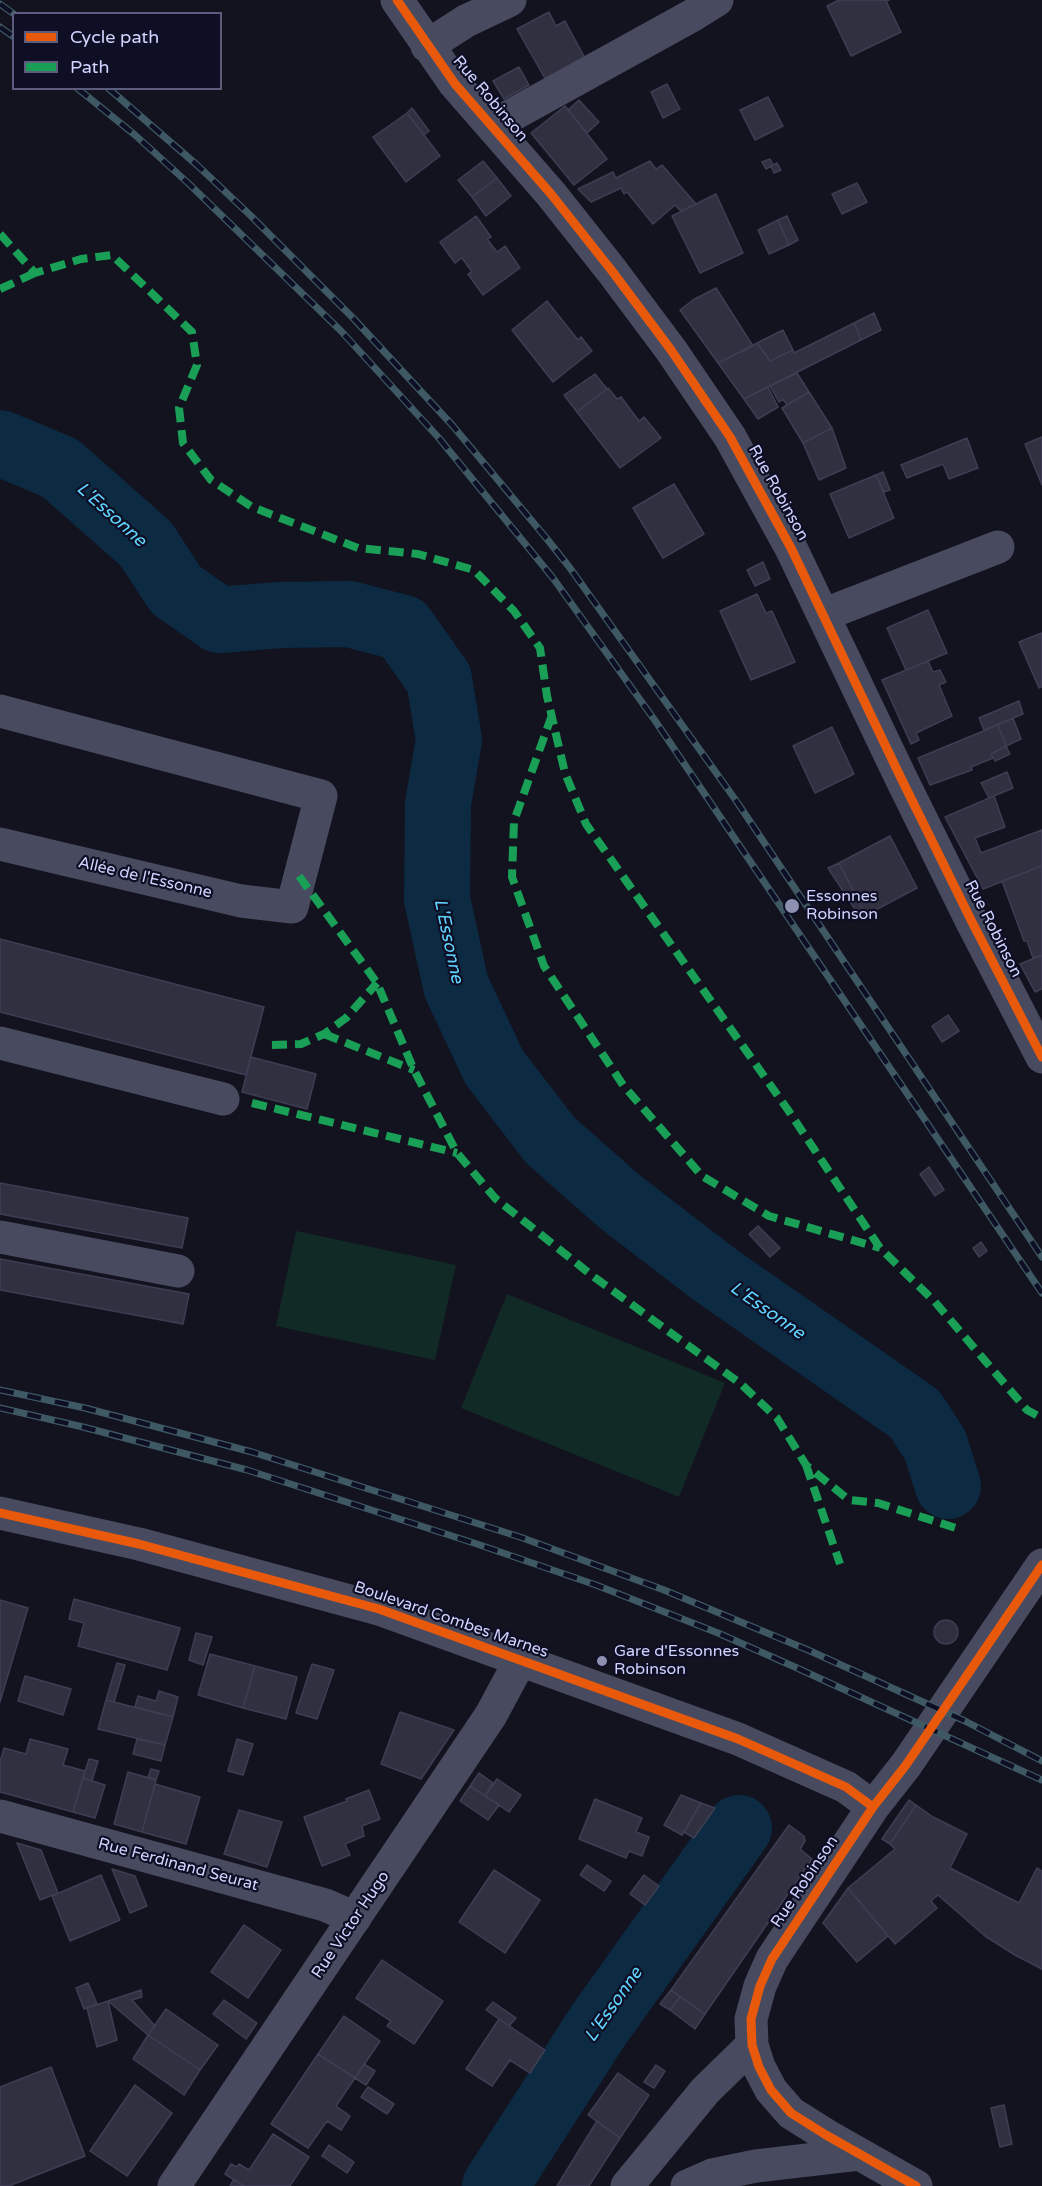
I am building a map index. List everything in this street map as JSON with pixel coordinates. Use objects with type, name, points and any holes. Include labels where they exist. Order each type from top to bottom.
[{"type":"street","name":"Rue Robinson","points":[[397,0],[454,84],[551,194],[599,254],[730,437],[791,548],[966,912],[1042,1057]]},
{"type":"street","points":[[428,46],[466,21],[510,0]]},
{"type":"street","points":[[492,126],[717,0]]},
{"type":"street","points":[[823,615],[998,548]]},
{"type":"street","name":"Allée de l'Essonne","points":[[0,711],[321,796],[292,907],[241,901],[0,844]]},
{"type":"street","points":[[0,1043],[223,1099]]},
{"type":"street","points":[[0,1237],[178,1271]]},
{"type":"street","name":"Boulevard Combes Marnes","points":[[0,1513],[139,1544],[379,1609],[738,1739],[846,1787],[873,1807]]},
{"type":"street","name":"Rue Robinson","points":[[916,2186],[791,2113],[771,2090],[759,2067],[752,2044],[751,2019],[760,1986],[772,1959],[873,1807],[906,1765],[1042,1565]]},
{"type":"street","name":"Rue Victor Hugo","points":[[174,2186],[491,1715],[521,1659]]},
{"type":"street","name":"Rue Ferdinand Seurat","points":[[0,1816],[325,1905],[355,1918]]},
{"type":"street","points":[[627,2186],[705,2091],[752,2044]]},
{"type":"street","points":[[687,2186],[712,2175],[756,2166],[859,2154]]},
{"type":"green space","points":[[296,1231],[456,1265],[435,1360],[276,1326]]},
{"type":"green space","points":[[507,1294],[725,1383],[679,1497],[461,1408]]},
{"type":"building","points":[[839,0],[889,0],[886,1],[901,32],[851,56],[827,6]]},
{"type":"building","points":[[549,12],[556,26],[565,21],[586,60],[547,82],[517,29]]},
{"type":"building","points":[[519,67],[529,85],[504,99],[493,81]]},
{"type":"building","points":[[667,84],[680,109],[663,118],[651,92]]},
{"type":"building","points":[[768,97],[783,126],[755,140],[740,110]]},
{"type":"building","points":[[579,100],[599,122],[587,133],[568,110]]},
{"type":"building","points":[[565,106],[607,159],[574,185],[531,133]]},
{"type":"building","points":[[412,108],[429,131],[424,135],[407,113]]},
{"type":"building","points":[[407,113],[440,156],[406,182],[373,137]]},
{"type":"building","points":[[770,159],[773,165],[766,169],[762,162]]},
{"type":"building","points":[[483,161],[497,178],[472,197],[458,180]]},
{"type":"building","points":[[650,161],[656,169],[662,165],[696,204],[681,211],[675,205],[653,224],[627,192],[624,194],[621,188],[591,202],[578,189],[613,172],[616,178]]},
{"type":"building","points":[[777,163],[781,170],[774,173],[771,166]]},
{"type":"building","points":[[497,178],[511,196],[486,216],[472,197]]},
{"type":"building","points":[[857,183],[867,202],[842,214],[832,194]]},
{"type":"building","points":[[716,194],[743,253],[700,273],[672,216]]},
{"type":"building","points":[[476,216],[491,237],[487,239],[497,252],[505,246],[520,268],[483,295],[468,274],[472,272],[462,258],[455,263],[440,242]]},
{"type":"building","points":[[787,216],[798,240],[789,245],[778,220]]},
{"type":"building","points":[[778,220],[789,245],[769,254],[758,230]]},
{"type":"building","points":[[716,288],[753,346],[718,363],[680,310]]},
{"type":"building","points":[[547,301],[578,340],[581,337],[592,351],[553,382],[512,330]]},
{"type":"building","points":[[874,313],[881,330],[861,340],[854,323]]},
{"type":"building","points":[[854,323],[861,340],[744,399],[718,363],[757,343],[770,361],[793,350],[794,353]]},
{"type":"building","points":[[783,330],[793,350],[770,361],[757,343]]},
{"type":"building","points":[[797,373],[809,392],[787,405],[783,399],[779,402],[770,386]]},
{"type":"building","points":[[595,374],[607,389],[577,412],[564,395]]},
{"type":"building","points":[[768,387],[778,407],[758,419],[744,399]]},
{"type":"building","points":[[608,388],[617,399],[621,397],[639,421],[644,417],[661,438],[620,468],[577,412]]},
{"type":"building","points":[[809,392],[832,428],[803,443],[782,408]]},
{"type":"building","points":[[832,428],[846,468],[819,480],[803,443]]},
{"type":"building","points":[[1042,437],[1042,485],[1025,444]]},
{"type":"building","points":[[967,438],[978,468],[949,479],[943,464],[907,478],[901,465]]},
{"type":"building","points":[[883,472],[890,490],[884,492],[876,475]]},
{"type":"building","points":[[876,475],[894,518],[849,538],[830,494]]},
{"type":"building","points":[[674,484],[704,534],[663,558],[633,508]]},
{"type":"building","points":[[763,562],[770,579],[755,586],[747,570]]},
{"type":"building","points":[[757,594],[766,613],[772,611],[795,662],[751,680],[720,611]]},
{"type":"building","points":[[928,610],[947,653],[906,670],[887,628]]},
{"type":"building","points":[[1042,633],[1042,687],[1039,688],[1019,642]]},
{"type":"building","points":[[928,661],[933,672],[940,670],[946,682],[939,685],[952,716],[916,733],[919,740],[911,744],[882,680]]},
{"type":"building","points":[[1019,701],[1023,714],[984,730],[979,718]]},
{"type":"building","points":[[1013,718],[1021,739],[1006,746],[998,725]]},
{"type":"building","points":[[998,725],[1006,746],[991,754],[993,758],[971,767],[972,770],[930,785],[918,758]]},
{"type":"building","points":[[832,727],[854,774],[815,793],[793,746]]},
{"type":"building","points":[[1006,746],[1010,754],[995,761],[991,754]]},
{"type":"building","points":[[1007,772],[1013,788],[989,798],[981,783]]},
{"type":"building","points":[[994,796],[1005,827],[975,838],[981,853],[1042,830],[1042,866],[983,889],[945,817]]},
{"type":"building","points":[[890,836],[917,888],[866,915],[839,863]]},
{"type":"building","points":[[839,863],[866,915],[860,917],[828,868]]},
{"type":"building","points":[[1042,866],[1042,955],[1033,958],[1027,941],[1024,941],[1002,881]]},
{"type":"building","points":[[0,939],[264,1007],[246,1075],[0,1012]]},
{"type":"building","points":[[1042,955],[1042,989],[1035,992],[1020,964]]},
{"type":"building","points":[[948,1015],[959,1031],[942,1042],[932,1026]]},
{"type":"building","points":[[251,1057],[316,1074],[307,1109],[242,1092]]},
{"type":"building","points":[[929,1167],[944,1190],[935,1196],[920,1174]]},
{"type":"building","points":[[0,1183],[188,1218],[182,1248],[0,1214]]},
{"type":"building","points":[[758,1226],[780,1248],[770,1257],[749,1234]]},
{"type":"building","points":[[981,1242],[987,1251],[979,1257],[973,1248]]},
{"type":"building","points":[[0,1259],[189,1294],[183,1324],[0,1290]]},
{"type":"building","points":[[74,1599],[180,1628],[167,1670],[78,1646],[84,1623],[69,1619]]},
{"type":"building","points":[[0,1600],[28,1608],[0,1702]]},
{"type":"building","points":[[946,1620],[951,1621],[957,1627],[957,1637],[951,1643],[946,1644],[941,1643],[935,1637],[934,1632],[935,1627],[941,1621]]},
{"type":"building","points":[[196,1633],[212,1637],[203,1665],[189,1660]]},
{"type":"building","points":[[210,1654],[255,1666],[243,1708],[198,1695]]},
{"type":"building","points":[[117,1663],[125,1665],[114,1702],[106,1700]]},
{"type":"building","points":[[312,1664],[334,1670],[317,1719],[296,1713]]},
{"type":"building","points":[[255,1666],[297,1677],[286,1719],[243,1708]]},
{"type":"building","points":[[25,1676],[71,1689],[63,1715],[18,1701]]},
{"type":"building","points":[[159,1691],[178,1697],[173,1717],[135,1707],[138,1696],[156,1701]]},
{"type":"building","points":[[106,1700],[173,1717],[165,1745],[98,1729]]},
{"type":"building","points":[[400,1712],[454,1730],[421,1779],[381,1764]]},
{"type":"building","points":[[30,1739],[68,1749],[63,1765],[85,1771],[73,1812],[0,1792],[0,1762],[4,1748],[26,1754]]},
{"type":"building","points":[[137,1739],[165,1745],[161,1761],[133,1754]]},
{"type":"building","points":[[237,1739],[253,1744],[243,1775],[228,1771]]},
{"type":"building","points":[[89,1759],[98,1761],[92,1781],[83,1778]]},
{"type":"building","points":[[151,1769],[159,1771],[156,1780],[148,1777]]},
{"type":"building","points":[[128,1772],[156,1780],[142,1832],[114,1824]]},
{"type":"building","points":[[479,1773],[493,1783],[485,1796],[470,1786]]},
{"type":"building","points":[[83,1778],[105,1785],[95,1818],[73,1812]]},
{"type":"building","points":[[497,1779],[521,1795],[509,1812],[485,1796]]},
{"type":"building","points":[[155,1784],[200,1797],[186,1844],[142,1832]]},
{"type":"building","points":[[470,1786],[499,1805],[488,1820],[460,1801]]},
{"type":"building","points":[[369,1790],[380,1819],[362,1826],[364,1836],[345,1844],[350,1855],[322,1866],[304,1817]]},
{"type":"building","points":[[681,1795],[701,1803],[682,1835],[664,1825]]},
{"type":"building","points":[[595,1799],[642,1818],[636,1832],[649,1837],[642,1856],[629,1851],[626,1858],[579,1839]]},
{"type":"building","points":[[909,1800],[916,1805],[890,1844],[882,1839]]},
{"type":"building","points":[[701,1803],[715,1808],[694,1838],[684,1832]]},
{"type":"building","points":[[916,1805],[933,1817],[967,1834],[950,1868],[1019,1903],[1037,1868],[1042,1871],[1042,1969],[985,1936],[938,1895],[931,1901],[937,1908],[895,1944],[848,1888],[895,1849],[890,1844]]},
{"type":"building","points":[[239,1810],[282,1822],[267,1867],[224,1854]]},
{"type":"building","points":[[789,1825],[804,1836],[805,1841],[800,1849],[812,1859],[705,2014],[671,1990]]},
{"type":"building","points":[[17,1843],[41,1850],[58,1893],[40,1900]]},
{"type":"building","points":[[587,1865],[611,1881],[604,1891],[580,1875]]},
{"type":"building","points":[[112,1869],[135,1876],[147,1906],[130,1913]]},
{"type":"building","points":[[494,1870],[540,1900],[505,1953],[459,1922]]},
{"type":"building","points":[[101,1875],[120,1920],[70,1941],[52,1896]]},
{"type":"building","points":[[644,1875],[659,1886],[645,1905],[630,1894]]},
{"type":"building","points":[[848,1888],[888,1936],[857,1962],[823,1923]]},
{"type":"building","points":[[244,1925],[281,1950],[248,1998],[211,1972]]},
{"type":"building","points":[[382,1960],[443,2001],[414,2044],[387,2026],[391,2021],[356,1998]]},
{"type":"building","points":[[88,1983],[97,2004],[84,2009],[76,1988]]},
{"type":"building","points":[[141,1990],[142,1997],[132,2000],[155,2026],[148,2035],[108,2001]]},
{"type":"building","points":[[671,1990],[680,1997],[670,2010],[660,2004]]},
{"type":"building","points":[[680,1997],[705,2014],[695,2029],[670,2010]]},
{"type":"building","points":[[224,2000],[257,2023],[246,2039],[213,2014]]},
{"type":"building","points":[[108,2001],[117,2040],[97,2047],[87,2008]]},
{"type":"building","points":[[493,2002],[516,2018],[509,2026],[486,2010]]},
{"type":"building","points":[[166,2009],[218,2045],[200,2070],[148,2035]]},
{"type":"building","points":[[344,2016],[380,2041],[355,2078],[318,2054]]},
{"type":"building","points":[[499,2019],[545,2050],[530,2073],[510,2060],[492,2086],[466,2069]]},
{"type":"building","points":[[148,2035],[200,2070],[184,2095],[133,2059]]},
{"type":"building","points":[[318,2054],[355,2078],[336,2106],[350,2116],[341,2130],[327,2121],[308,2148],[271,2124]]},
{"type":"building","points":[[364,2064],[375,2071],[366,2085],[355,2078]]},
{"type":"building","points":[[656,2065],[665,2071],[654,2088],[644,2082]]},
{"type":"building","points":[[51,2067],[85,2156],[9,2186],[0,2186],[0,2087]]},
{"type":"building","points":[[618,2073],[649,2095],[620,2138],[588,2115]]},
{"type":"building","points":[[135,2085],[172,2113],[127,2176],[90,2151]]},
{"type":"building","points":[[368,2087],[394,2104],[387,2114],[361,2097]]},
{"type":"building","points":[[1004,2105],[1012,2144],[1000,2147],[991,2108]]},
{"type":"building","points":[[597,2121],[620,2138],[589,2186],[557,2186]]},
{"type":"building","points":[[273,2134],[309,2157],[290,2186],[244,2186],[225,2174],[231,2164],[237,2167],[239,2164],[249,2170]]},
{"type":"building","points":[[329,2145],[354,2162],[347,2173],[322,2156]]},
{"type":"building","points":[[234,2179],[244,2186],[230,2186]]},
{"type":"waterway","name":"L'Essonne","points":[[0,443],[60,468],[146,544],[176,590],[219,620],[280,615],[349,614],[403,628],[439,679],[449,740],[438,804],[437,899],[456,986],[494,1067],[550,1140],[619,1201],[714,1274],[915,1414],[935,1445],[948,1486]]},
{"type":"waterway","name":"L'Essonne","points":[[495,2186],[598,2026],[739,1828]]},
{"type":"railway","points":[[0,4],[12,13]]},
{"type":"railway","points":[[0,27],[12,36]]},
{"type":"railway","points":[[79,90],[135,135],[188,183],[341,331],[438,437],[553,578],[656,722],[1042,1293]]},
{"type":"railway","points":[[110,90],[197,165],[354,319],[453,426],[547,539],[737,802],[1042,1257]]},
{"type":"railway","points":[[0,1390],[85,1408],[252,1452],[520,1537],[664,1590],[808,1650],[965,1721],[1042,1761]]},
{"type":"railway","points":[[0,1408],[247,1470],[596,1585],[718,1633],[1042,1780]]},
{"type":"marked path","points":[[0,234],[35,273],[81,259],[112,255],[192,332],[197,365],[179,408],[183,443],[211,480],[252,507],[358,548],[418,554],[474,570],[514,611],[540,648],[547,696],[565,773],[586,824],[788,1110],[880,1248],[935,1302],[1027,1410],[1042,1418]]},
{"type":"marked path","points":[[0,289],[35,273]]},
{"type":"marked path","points":[[552,715],[514,821],[512,877],[544,966],[623,1085],[702,1176],[769,1216],[880,1248]]},
{"type":"marked path","points":[[299,876],[377,983],[414,1070],[457,1153],[495,1198],[594,1277],[741,1384],[777,1418],[806,1465],[849,1500],[878,1503],[959,1529]]},
{"type":"marked path","points":[[272,1045],[301,1044],[324,1034],[346,1018],[377,983]]},
{"type":"marked path","points":[[324,1034],[414,1070]]},
{"type":"marked path","points":[[252,1103],[457,1153]]},
{"type":"marked path","points":[[806,1465],[840,1564]]},
{"type":"cycle path","points":[[397,0],[455,84],[551,194],[612,271],[671,350],[730,437],[791,548],[900,776],[1042,1057]]},
{"type":"cycle path","points":[[0,1513],[139,1544],[379,1609],[738,1739],[846,1787],[873,1807]]},
{"type":"cycle path","points":[[916,2186],[791,2113],[771,2090],[759,2067],[752,2045],[751,2019],[760,1986],[772,1959],[873,1807],[906,1765],[1042,1565]]},
{"type":"place","name":"Essonnes Robinson","points":[[792,906]]},
{"type":"place","name":"Gare d'Essonnes Robinson","points":[[602,1661]]}]
